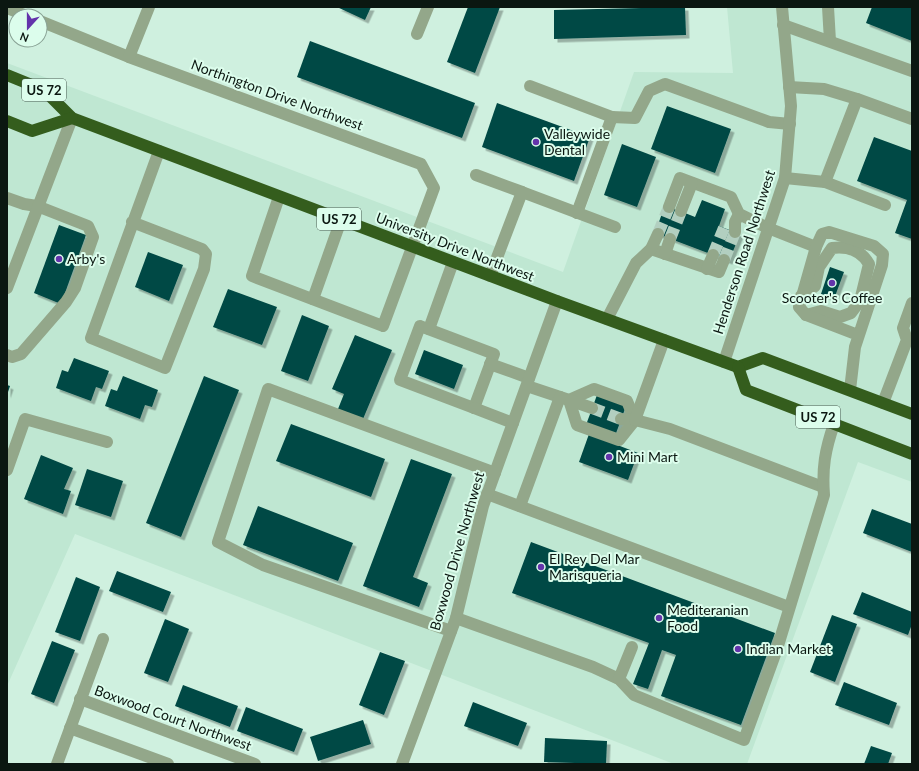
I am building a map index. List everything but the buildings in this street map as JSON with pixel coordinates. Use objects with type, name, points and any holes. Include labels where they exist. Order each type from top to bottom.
[{"type":"highway","name":"University Drive Northwest","points":[[7,75],[44,90],[72,118],[557,302],[738,367]]},
{"type":"highway","name":"US 72","points":[[7,121],[32,131],[72,118]]},
{"type":"highway","name":"US 72","points":[[912,414],[763,358],[738,367],[746,390],[912,454]]},
{"type":"street","points":[[129,57],[149,7]]},
{"type":"street","points":[[417,34],[428,7]]},
{"type":"street","name":"Henderson Road Northwest","points":[[724,362],[785,178],[791,106],[782,7]]},
{"type":"street","points":[[828,7],[830,41]]},
{"type":"street","name":"Northington Drive Northwest","points":[[48,24],[129,57],[421,164],[434,188],[383,326],[313,299]]},
{"type":"street","points":[[783,25],[912,70]]},
{"type":"street","points":[[530,86],[612,117],[635,118],[649,91],[665,84],[768,122],[790,124]]},
{"type":"street","points":[[790,86],[824,89],[912,119]]},
{"type":"street","points":[[825,182],[857,99]]},
{"type":"street","points":[[577,213],[612,117]]},
{"type":"street","points":[[7,288],[37,206],[72,118]]},
{"type":"street","points":[[132,222],[202,250],[206,254],[204,269],[165,368],[91,338],[132,222],[159,151]]},
{"type":"street","points":[[476,175],[615,227]]},
{"type":"street","points":[[669,207],[680,178],[731,197],[733,224],[768,228],[816,247]]},
{"type":"street","points":[[785,178],[825,182],[885,205]]},
{"type":"street","points":[[681,211],[692,183]]},
{"type":"street","points":[[490,276],[522,192]]},
{"type":"street","points":[[280,197],[252,276],[313,299],[341,220]]},
{"type":"street","points":[[7,198],[24,204],[37,206],[88,226],[93,237],[75,288],[66,302],[21,354],[12,357],[7,354]]},
{"type":"street","points":[[850,390],[858,335],[882,265],[883,254],[874,246],[829,232],[822,234],[816,247],[799,307],[806,314],[858,335]]},
{"type":"street","points":[[607,320],[636,264],[651,249],[658,234]]},
{"type":"street","points":[[665,254],[670,239]]},
{"type":"street","points":[[801,296],[815,286],[819,267],[832,248],[840,247],[850,249],[864,255],[869,264],[860,301],[851,313],[840,317],[821,311],[806,314]]},
{"type":"street","points":[[651,249],[719,272],[724,260]]},
{"type":"street","points":[[707,269],[713,255]]},
{"type":"street","points":[[429,329],[453,262]]},
{"type":"street","name":"Boxwood Drive Northwest","points":[[402,764],[456,618],[487,494],[557,302]]},
{"type":"street","points":[[883,403],[910,340],[902,328],[912,303]]},
{"type":"street","points":[[474,408],[494,354],[420,326],[400,380],[513,423]]},
{"type":"street","points":[[564,399],[577,425],[619,440],[635,420],[664,340]]},
{"type":"street","points":[[490,364],[564,399],[592,408]]},
{"type":"street","points":[[520,506],[564,399],[594,389],[627,402],[635,420]]},
{"type":"street","points":[[451,631],[263,565],[218,542],[268,390],[495,473]]},
{"type":"street","points":[[621,419],[635,420],[670,429],[823,487]]},
{"type":"street","points":[[7,470],[10,451],[26,420],[106,442]]},
{"type":"street","points":[[456,618],[593,667],[619,679],[634,695],[744,740],[790,607],[824,495],[822,471],[834,424]]},
{"type":"street","points":[[487,494],[790,607]]},
{"type":"street","name":"Boxwood Court Northwest","points":[[57,764],[103,639]]},
{"type":"street","points":[[619,679],[632,647]]},
{"type":"street","name":"Boxwood Court Northwest","points":[[80,699],[255,764]]},
{"type":"street","points":[[70,728],[168,764]]},
{"type":"shaded area","points":[[727,7],[912,7],[912,482],[858,462],[747,764],[674,764],[75,534],[7,686],[7,63],[563,272],[634,72],[733,73]]},
{"type":"tunnel","points":[[658,234],[669,207]]},
{"type":"tunnel","points":[[670,239],[681,211]]},
{"type":"tunnel","points":[[713,255],[724,228]]},
{"type":"tunnel","points":[[724,260],[735,232]]},
{"type":"tunnel","points":[[592,408],[621,419]]},
{"type":"place","name":"Valleywide Dental","points":[[536,142]]},
{"type":"place","name":"Arby's","points":[[59,259]]},
{"type":"place","name":"Scooter's Coffee","points":[[832,283]]},
{"type":"place","name":"Mini Mart","points":[[609,457]]},
{"type":"place","name":"El Rey Del Mar Marisqueria","points":[[541,567]]},
{"type":"place","name":"Mediteranian Food","points":[[659,618]]},
{"type":"place","name":"Indian Market","points":[[738,649]]}]
